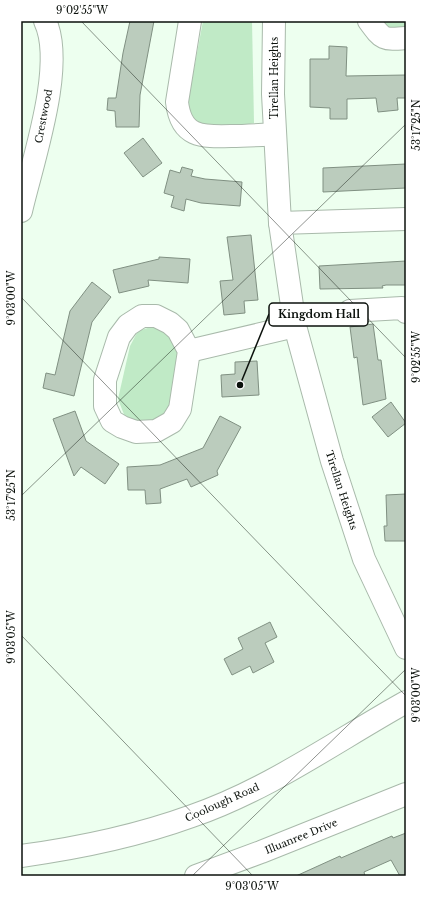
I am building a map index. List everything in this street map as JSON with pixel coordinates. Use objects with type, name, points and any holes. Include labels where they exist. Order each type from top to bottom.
[{"type":"street","name":"Crestwood","points":[[21,211],[46,105],[52,61],[50,32],[45,21]]},
{"type":"street","points":[[190,21],[177,102],[178,112],[183,122],[194,133],[207,137],[275,134]]},
{"type":"street","name":"Tirellan Heights","points":[[274,21],[273,94],[280,223],[295,326],[332,461],[364,559],[406,648]]},
{"type":"street","points":[[369,21],[379,35],[387,40],[406,38]]},
{"type":"street","points":[[280,223],[406,219]]},
{"type":"street","points":[[350,311],[402,308],[406,312]]},
{"type":"street","points":[[142,316],[156,316],[170,323],[178,330],[189,351],[180,409],[172,422],[156,432],[136,432],[122,427],[112,421],[105,406],[105,380],[119,337],[128,325],[142,316]]},
{"type":"street","points":[[189,351],[295,326]]},
{"type":"street","name":"Coolough Road","points":[[21,856],[136,834],[193,816],[279,776],[406,702]]},
{"type":"street","name":"Illuanree Drive","points":[[196,876],[262,852],[406,794]]},
{"type":"green space","points":[[203,21],[252,21],[254,123],[225,127],[196,124],[188,111],[189,96]]},
{"type":"green space","points":[[380,21],[406,21],[406,30],[392,30]]},
{"type":"green space","points":[[154,326],[175,338],[178,361],[168,416],[142,422],[125,417],[118,399],[130,346],[138,331]]},
{"type":"building","points":[[130,21],[154,21],[140,95],[139,127],[116,127],[115,111],[107,110],[108,98],[116,98]]},
{"type":"building","points":[[329,46],[347,47],[346,76],[406,75],[406,98],[397,98],[398,110],[378,112],[376,98],[347,99],[347,119],[330,119],[330,108],[310,107],[310,59],[329,59]]},
{"type":"building","points":[[143,138],[162,163],[143,177],[124,153]]},
{"type":"building","points":[[406,164],[406,188],[323,192],[323,168]]},
{"type":"building","points":[[182,167],[193,170],[191,176],[205,179],[242,182],[240,206],[201,203],[186,199],[184,211],[171,207],[174,196],[164,193],[170,170],[180,173]]},
{"type":"building","points":[[251,235],[258,300],[244,301],[245,313],[224,315],[220,281],[233,280],[227,237]]},
{"type":"building","points":[[159,257],[190,259],[188,283],[148,280],[149,286],[119,293],[113,270],[159,259]]},
{"type":"building","points":[[406,261],[406,285],[386,285],[382,286],[383,288],[320,289],[319,266]]},
{"type":"building","points":[[92,282],[111,297],[92,322],[74,396],[43,388],[46,373],[55,375],[70,311]]},
{"type":"building","points":[[373,324],[378,360],[381,360],[386,399],[363,405],[357,357],[354,358],[350,327]]},
{"type":"building","points":[[257,361],[259,395],[222,397],[221,375],[235,374],[235,362]]},
{"type":"building","points":[[391,402],[406,423],[388,437],[372,417]]},
{"type":"building","points":[[75,411],[86,441],[119,464],[105,484],[81,467],[74,476],[53,419]]},
{"type":"building","points":[[220,416],[241,427],[217,471],[218,475],[191,487],[187,479],[160,489],[161,503],[146,504],[145,490],[128,490],[127,467],[160,465],[203,448]]},
{"type":"building","points":[[406,494],[406,541],[385,541],[384,526],[387,526],[386,495]]},
{"type":"building","points":[[270,622],[277,637],[265,643],[274,662],[253,673],[250,666],[232,675],[224,659],[243,649],[238,638]]},
{"type":"building","points":[[406,833],[406,876],[400,876],[391,860],[364,872],[365,876],[296,876],[340,856],[341,858],[392,836],[393,838]]},
{"type":"place","name":"Kingdom Hall","points":[[240,385]]}]
